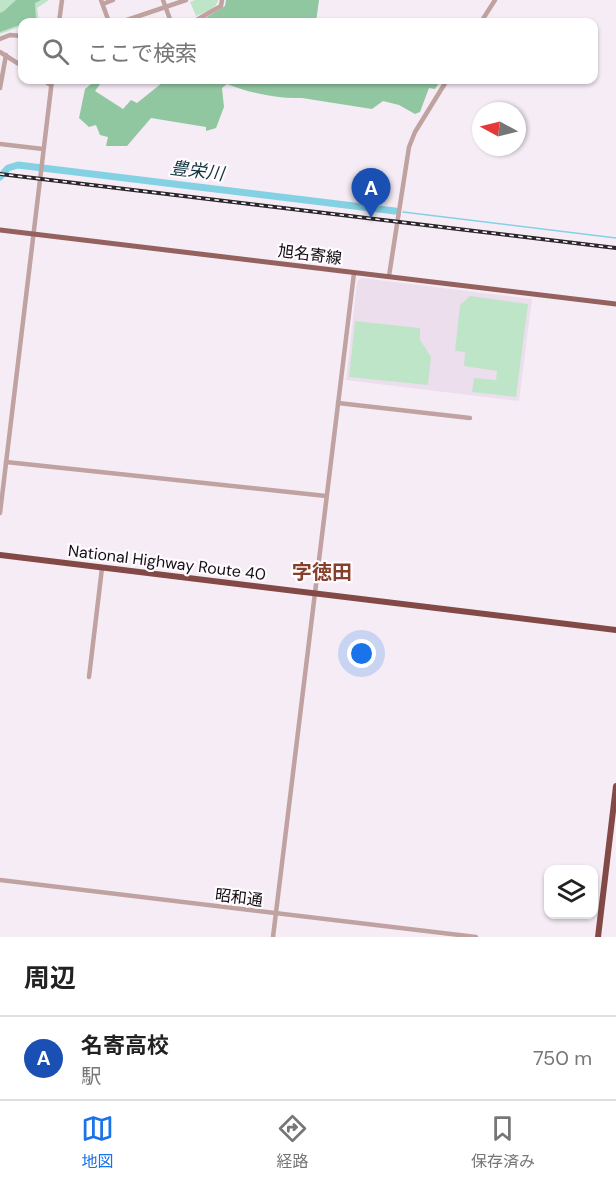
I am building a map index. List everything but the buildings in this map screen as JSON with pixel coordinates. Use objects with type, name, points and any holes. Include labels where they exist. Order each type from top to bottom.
[{"type":"highway","name":"National Highway Route 40","points":[[0,555],[616,630]]},
{"type":"highway","points":[[598,937],[616,786]]},
{"type":"main road","name":"旭名寄線","points":[[0,230],[616,304]]},
{"type":"street","points":[[60,18],[62,0]]},
{"type":"street","points":[[108,18],[102,2],[113,0]]},
{"type":"street","points":[[163,0],[170,18]]},
{"type":"street","points":[[133,18],[186,0]]},
{"type":"street","points":[[200,18],[221,6],[222,0]]},
{"type":"street","points":[[484,18],[495,0]]},
{"type":"street","points":[[0,39],[10,35],[18,36]]},
{"type":"street","points":[[0,52],[18,63]]},
{"type":"street","points":[[0,88],[6,55]]},
{"type":"street","points":[[0,513],[51,84]]},
{"type":"street","points":[[389,276],[409,147],[415,132],[445,84]]},
{"type":"street","points":[[0,144],[43,149]]},
{"type":"street","points":[[273,937],[354,273]]},
{"type":"street","points":[[338,403],[470,418]]},
{"type":"street","points":[[6,462],[326,496]]},
{"type":"street","points":[[89,677],[102,568]]},
{"type":"street","name":"昭和通","points":[[0,880],[476,937]]},
{"type":"shaded area","points":[[361,278],[532,299],[519,401],[346,380],[357,282]]},
{"type":"green space","points":[[0,0],[49,0],[37,8],[39,18],[18,18],[18,27],[0,34]]},
{"type":"green space","points":[[16,0],[41,0],[35,3],[36,18],[18,18],[18,25],[0,32],[0,13]]},
{"type":"green space","points":[[218,0],[213,8],[196,16],[190,2]]},
{"type":"green space","points":[[226,0],[319,0],[317,18],[206,18],[225,6]]},
{"type":"green space","points":[[91,84],[100,84],[95,91],[123,109],[131,100],[137,103],[161,84],[227,84],[222,88],[224,107],[216,128],[206,131],[206,127],[151,118],[127,146],[106,146],[108,137],[100,135],[96,125],[89,127],[79,118],[85,89]]},
{"type":"green space","points":[[227,84],[438,84],[435,89],[429,88],[420,112],[415,114],[399,105],[383,101],[372,109],[302,98],[283,98]]},
{"type":"green space","points":[[470,296],[528,304],[516,397],[472,392],[474,378],[496,380],[497,371],[464,366],[465,352],[455,351],[460,305]]},
{"type":"green space","points":[[355,321],[420,328],[420,340],[431,357],[428,385],[349,377]]},
{"type":"waterway","name":"豊栄川","points":[[0,177],[8,168],[18,165],[395,211]]},
{"type":"waterway","name":"豊栄川","points":[[403,212],[616,238]]},
{"type":"railway","points":[[0,174],[616,248]]},
{"type":"place","name":"名寄高校","points":[[371,218]]},
{"type":"district","name":"字徳田","points":[[322,572]]}]
